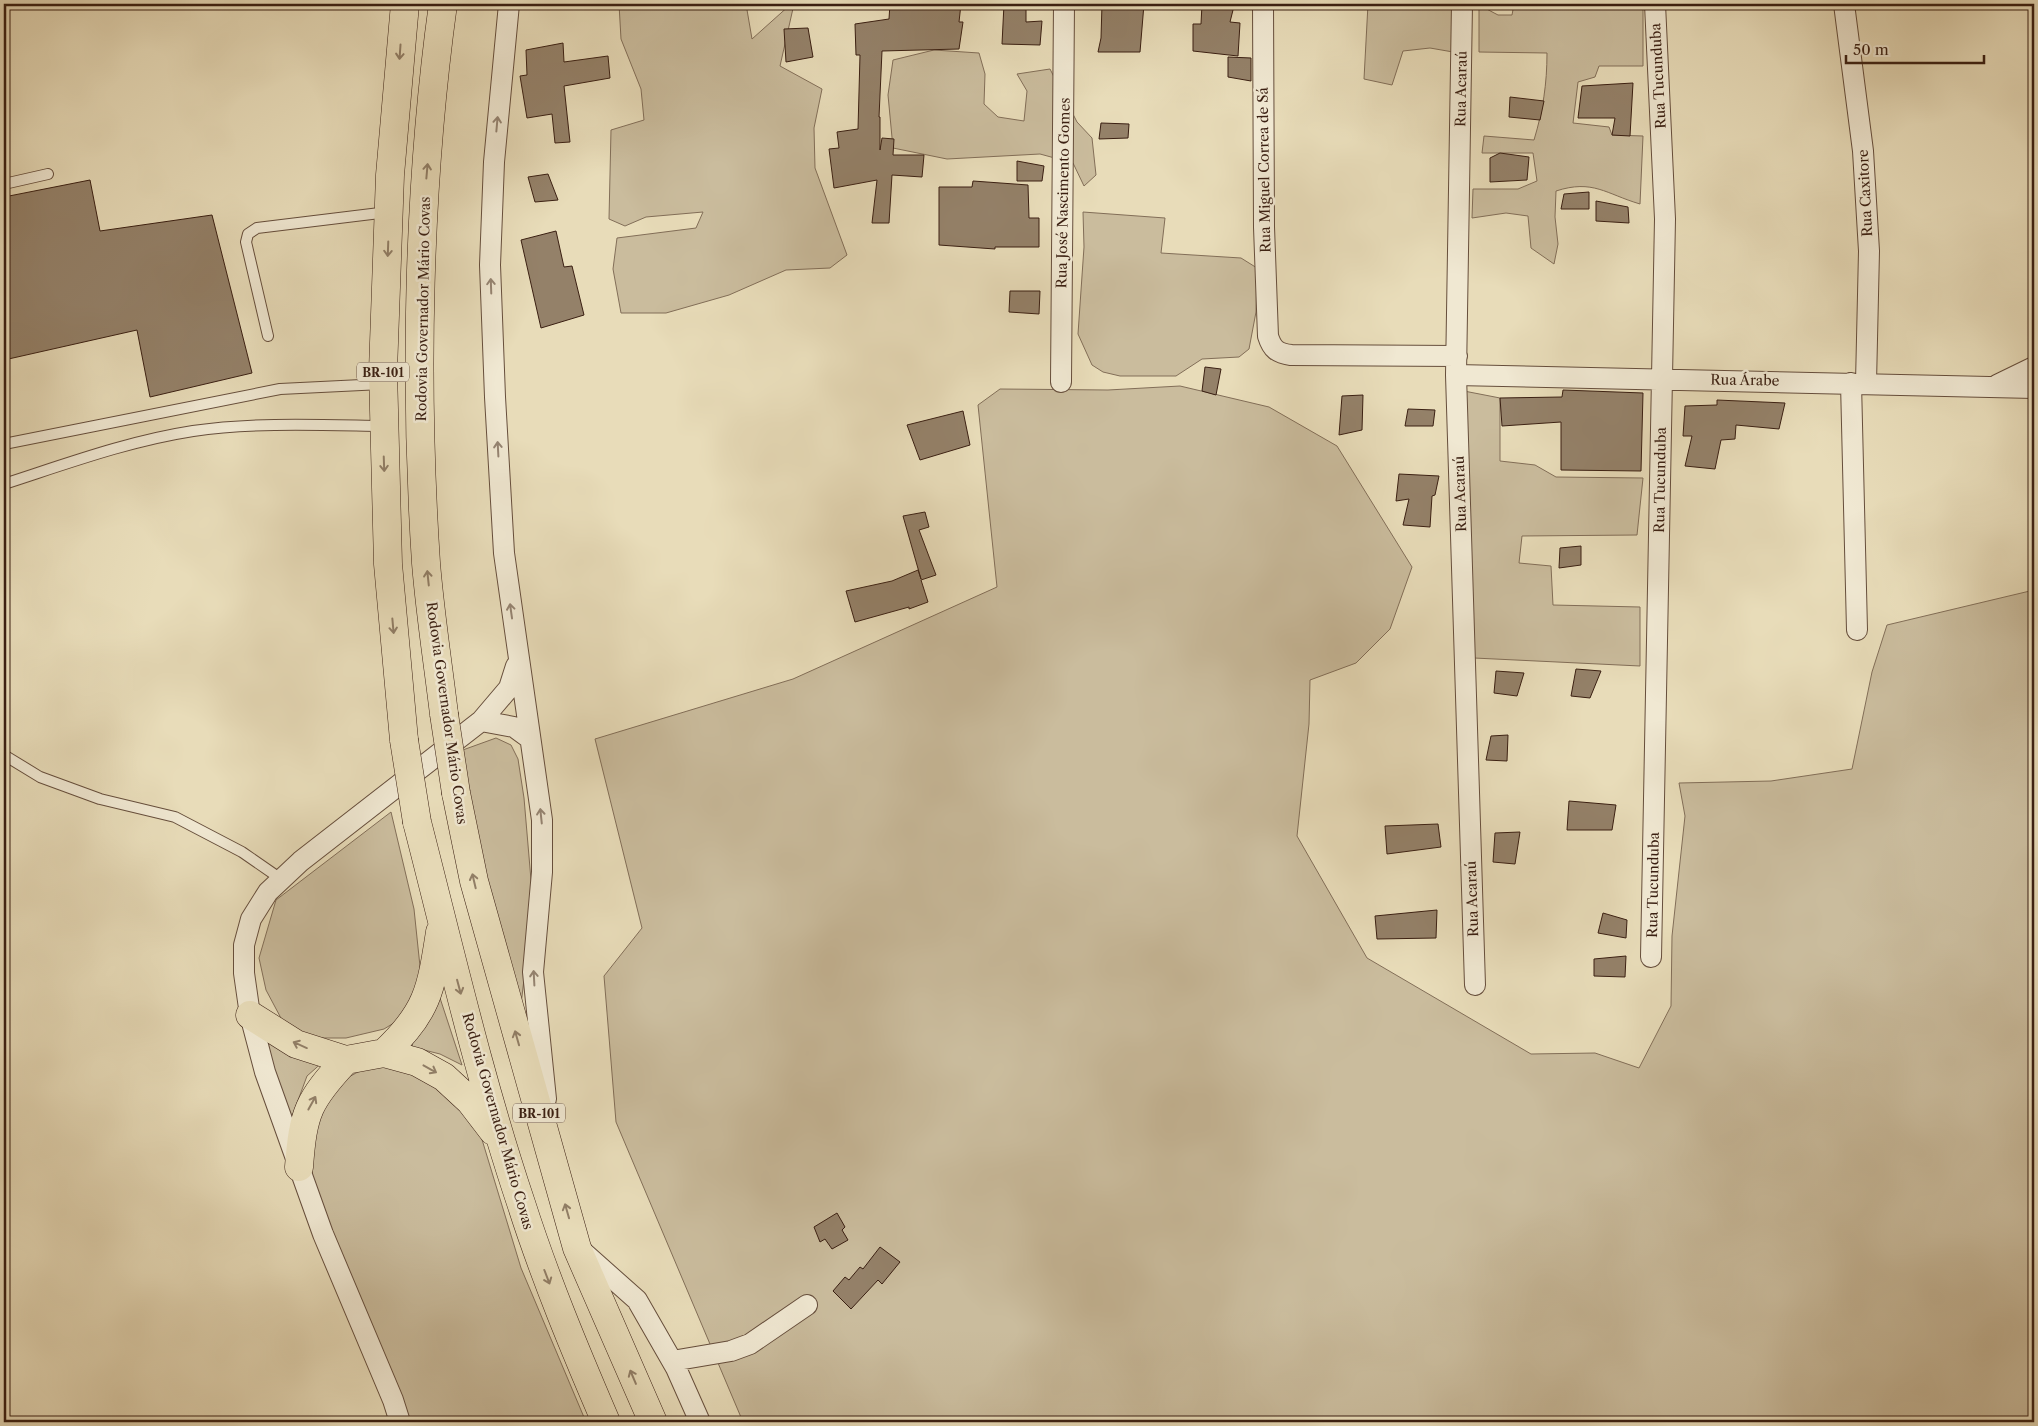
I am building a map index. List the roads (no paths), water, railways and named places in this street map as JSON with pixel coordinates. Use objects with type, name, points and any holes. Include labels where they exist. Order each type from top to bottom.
[{"type":"highway","name":"Rodovia Governador Mário Covas","points":[[405,4],[389,212],[384,384],[388,564],[404,740],[417,822],[442,923],[502,1142],[544,1270],[606,1422]]},
{"type":"highway","name":"Rodovia Governador Mário Covas","points":[[443,4],[426,183],[419,378],[426,565],[444,714],[456,793],[476,890],[577,1248],[653,1422]]},
{"type":"highway","points":[[384,1053],[404,1034],[422,1009],[433,978],[442,923]]},
{"type":"highway","points":[[250,1015],[296,1044],[346,1060],[384,1053],[417,1062],[444,1077],[470,1100],[502,1142]]},
{"type":"highway","points":[[299,1167],[302,1133],[308,1110],[321,1086],[346,1060]]},
{"type":"street","points":[[509,4],[495,153],[490,265],[495,397],[504,552],[542,820],[542,872],[533,972],[538,1044],[554,1166]]},
{"type":"street","name":"Rua José Nascimento Gomes","points":[[1061,382],[1064,4]]},
{"type":"street","name":"Rua Miguel Correa de Sá","points":[[1263,4],[1264,226],[1268,336]]},
{"type":"street","name":"Rua Acaraú","points":[[1462,4],[1457,365],[1475,985]]},
{"type":"street","name":"Rua Tucunduba","points":[[1651,957],[1665,219],[1655,4]]},
{"type":"street","name":"Rua Caxitore","points":[[1844,4],[1864,161],[1869,251],[1858,383],[1857,630]]},
{"type":"street","name":"Rua Árabe","points":[[1268,336],[1275,351],[1291,355],[1662,379],[2034,388]]},
{"type":"street","points":[[1990,388],[2034,367]]},
{"type":"street","points":[[400,1422],[393,1400],[323,1234],[265,1072],[250,1015],[244,972],[245,939],[256,909],[280,879],[481,721],[509,688],[518,659]]},
{"type":"street","points":[[481,721],[514,727],[530,738]]},
{"type":"street","points":[[577,1248],[637,1300],[672,1361],[700,1422]]},
{"type":"street","points":[[672,1361],[731,1351],[750,1344],[807,1305]]},
{"type":"lane","points":[[4,184],[48,174]]},
{"type":"lane","points":[[268,336],[246,242],[248,234],[257,228],[389,212]]},
{"type":"lane","points":[[4,444],[280,389],[384,384]]},
{"type":"lane","points":[[4,484],[125,445],[194,431],[292,424],[384,426]]},
{"type":"lane","points":[[4,755],[40,777],[100,799],[175,817],[242,852],[280,879]]}]
